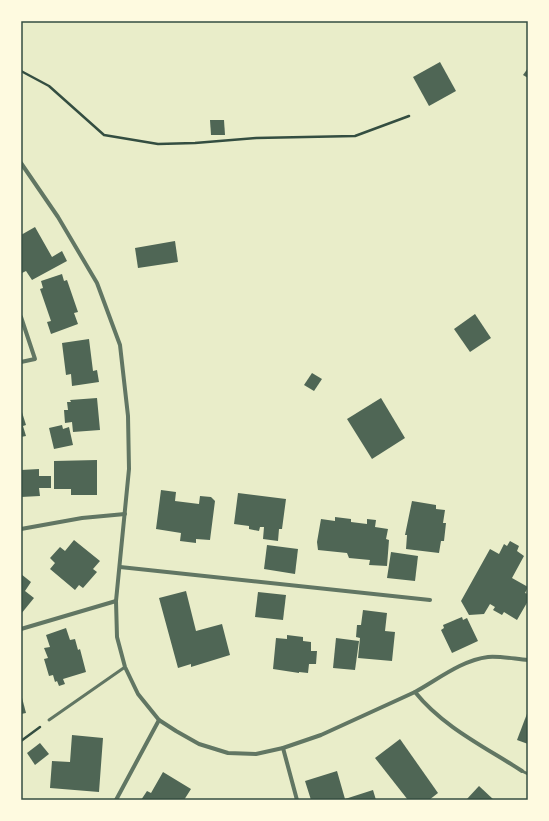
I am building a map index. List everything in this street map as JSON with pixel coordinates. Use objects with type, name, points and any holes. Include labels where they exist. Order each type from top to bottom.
[{"type":"street","points":[[21,162],[58,217],[97,283],[120,346],[128,416],[129,470],[126,514],[116,601],[117,637],[125,667],[138,694],[159,720],[199,744],[228,753],[256,754],[283,748],[328,732],[415,692],[466,664],[481,658],[498,657],[528,660]]},
{"type":"street","points":[[21,317],[35,359],[21,362]]},
{"type":"street","points":[[21,529],[82,518],[126,514]]},
{"type":"street","points":[[120,568],[430,600]]},
{"type":"street","points":[[21,629],[116,601]]},
{"type":"street","points":[[415,692],[428,709],[441,719],[522,770]]},
{"type":"street","points":[[116,800],[159,720]]},
{"type":"street","points":[[283,748],[297,800]]},
{"type":"lane","points":[[49,720],[125,667]]},
{"type":"lane","points":[[522,770],[528,774]]},
{"type":"path","points":[[21,71],[48,86],[104,134],[158,144],[195,144],[256,138],[355,136],[409,116]]},
{"type":"path","points":[[21,741],[49,720]]},
{"type":"building","points":[[440,62],[456,91],[429,106],[413,77]]},
{"type":"building","points":[[528,68],[528,78],[523,75]]},
{"type":"building","points":[[210,120],[224,120],[225,135],[211,135]]},
{"type":"building","points":[[35,227],[52,257],[62,251],[67,261],[32,280],[26,271],[22,273],[21,271],[21,235]]},
{"type":"building","points":[[175,241],[178,262],[138,268],[135,248]]},
{"type":"building","points":[[62,274],[64,281],[67,280],[78,312],[74,313],[78,324],[51,334],[47,322],[51,321],[40,289],[43,288],[41,281]]},
{"type":"building","points":[[475,314],[491,338],[470,352],[454,329]]},
{"type":"building","points":[[89,339],[93,371],[97,370],[99,382],[72,386],[71,374],[66,375],[62,343]]},
{"type":"building","points":[[312,373],[322,379],[314,391],[304,385]]},
{"type":"building","points":[[97,398],[100,430],[73,432],[72,422],[65,423],[64,410],[68,410],[67,402],[71,402],[70,400]]},
{"type":"building","points":[[381,398],[405,438],[372,459],[347,419]]},
{"type":"building","points":[[21,409],[26,425],[23,426],[26,436],[21,437]]},
{"type":"building","points":[[62,425],[63,429],[69,427],[73,445],[54,449],[49,428]]},
{"type":"building","points":[[97,460],[97,495],[71,495],[71,489],[54,489],[54,461]]},
{"type":"building","points":[[39,469],[39,476],[51,476],[51,488],[39,488],[40,496],[21,497],[21,470]]},
{"type":"building","points":[[161,490],[176,492],[175,501],[199,504],[200,496],[211,497],[215,501],[210,540],[196,539],[196,543],[180,541],[181,533],[156,529]]},
{"type":"building","points":[[238,493],[286,499],[282,529],[279,529],[278,541],[263,539],[264,527],[260,527],[259,531],[249,529],[249,526],[234,524]]},
{"type":"building","points":[[412,501],[436,505],[436,509],[445,510],[443,523],[446,523],[444,541],[441,541],[439,553],[406,549],[407,535],[405,535]]},
{"type":"building","points":[[335,517],[351,519],[351,522],[367,524],[367,519],[376,520],[375,527],[388,529],[386,539],[389,540],[387,566],[369,565],[370,560],[349,558],[347,553],[318,550],[317,542],[321,519],[335,521]]},
{"type":"building","points":[[74,540],[100,561],[93,569],[97,572],[83,588],[79,585],[75,590],[50,569],[55,563],[50,558],[60,547],[65,551]]},
{"type":"building","points":[[510,541],[519,546],[517,551],[524,556],[512,578],[528,587],[525,593],[528,594],[528,601],[517,620],[504,612],[502,615],[493,610],[495,607],[490,604],[484,614],[469,615],[461,601],[490,549],[499,554],[504,544],[507,546]]},
{"type":"building","points":[[267,545],[298,549],[295,574],[264,569]]},
{"type":"building","points":[[391,552],[418,556],[415,581],[387,578]]},
{"type":"building","points":[[21,574],[31,582],[25,591],[34,598],[21,614]]},
{"type":"building","points":[[186,591],[196,631],[222,624],[230,655],[191,667],[191,664],[178,668],[159,598]]},
{"type":"building","points":[[258,592],[286,595],[283,620],[255,617]]},
{"type":"building","points":[[363,610],[387,613],[385,631],[395,632],[392,661],[358,658],[360,638],[356,637],[357,625],[361,625]]},
{"type":"building","points":[[462,617],[463,620],[467,618],[478,641],[452,653],[441,630],[444,628],[443,625]]},
{"type":"building","points":[[66,628],[70,640],[75,639],[78,650],[80,649],[86,672],[63,679],[65,684],[59,686],[57,681],[55,682],[53,675],[49,676],[44,659],[48,658],[44,648],[50,647],[46,635]]},
{"type":"building","points":[[287,635],[303,637],[303,641],[311,642],[311,651],[317,651],[316,664],[309,664],[308,673],[273,669],[276,638],[287,639]]},
{"type":"building","points":[[336,638],[359,641],[355,670],[333,668]]},
{"type":"building","points":[[21,694],[26,713],[21,714]]},
{"type":"building","points":[[528,711],[528,744],[517,740]]},
{"type":"building","points":[[72,735],[103,738],[99,792],[50,788],[52,761],[70,762]]},
{"type":"building","points":[[400,739],[438,793],[429,800],[408,800],[375,758]]},
{"type":"building","points":[[40,743],[49,754],[35,765],[27,753]]},
{"type":"building","points":[[337,771],[345,799],[373,790],[376,800],[311,800],[305,781]]},
{"type":"building","points":[[163,772],[191,789],[184,800],[141,800],[147,791],[151,793]]},
{"type":"building","points":[[479,786],[494,800],[466,800]]}]
